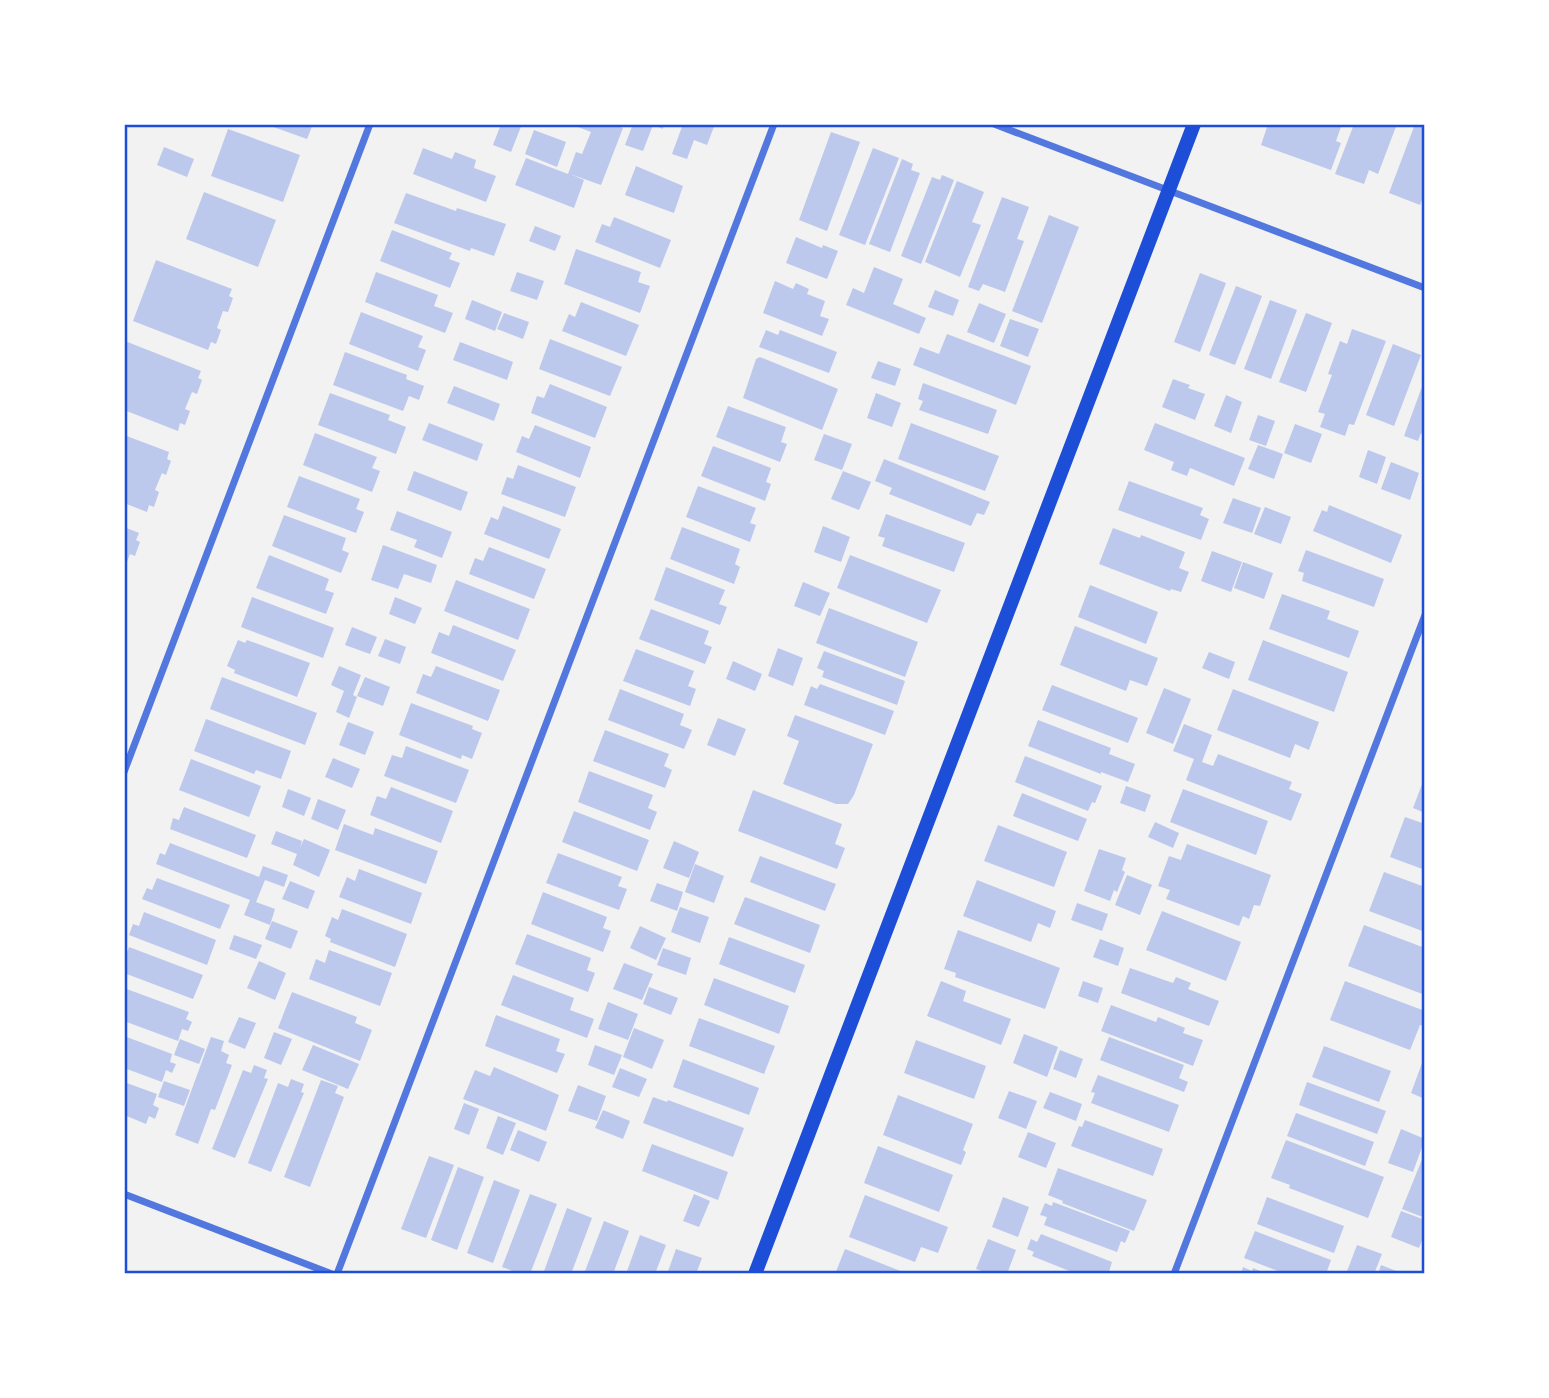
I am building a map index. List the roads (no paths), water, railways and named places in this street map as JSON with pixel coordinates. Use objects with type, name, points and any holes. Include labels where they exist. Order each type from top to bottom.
[{"type":"main road","points":[[755,1274],[1194,124]]},
{"type":"street","points":[[124,772],[370,124]]},
{"type":"street","points":[[124,1194],[335,1274],[774,124]]},
{"type":"street","points":[[994,124],[1425,288]]},
{"type":"street","points":[[1174,1274],[1425,615]]}]
